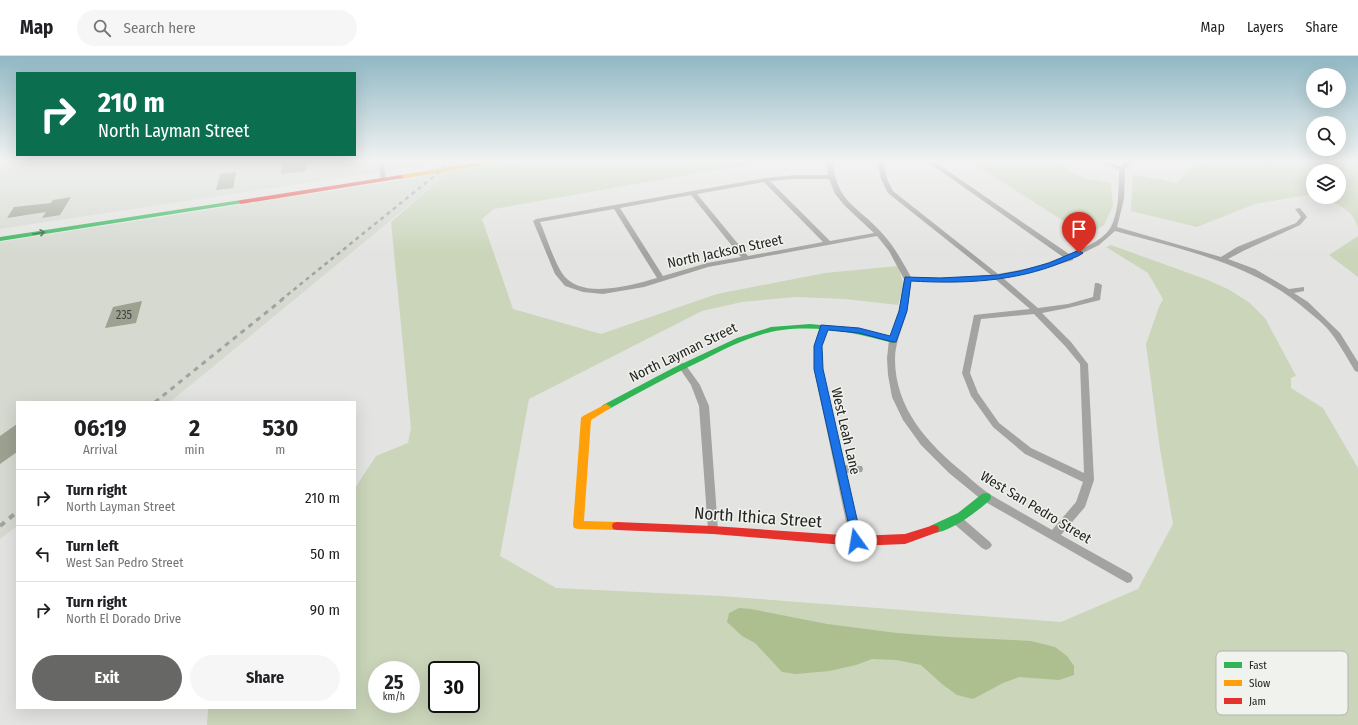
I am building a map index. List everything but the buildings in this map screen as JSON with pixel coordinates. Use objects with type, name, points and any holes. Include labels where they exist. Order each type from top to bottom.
[{"type":"main road","points":[[0,239],[140,214],[290,191]]},
{"type":"main road","points":[[0,231],[140,214]]},
{"type":"main road","name":"North Layman Street","points":[[578,525],[586,418],[682,366],[742,338],[781,328],[824,327],[859,331],[893,340]]},
{"type":"main road","name":"North Ithica Street","points":[[578,525],[713,530],[856,541],[905,539],[945,526],[957,520],[973,510],[986,497]]},
{"type":"street","points":[[661,278],[616,207],[703,191]]},
{"type":"street","points":[[776,191],[829,244]]},
{"type":"street","points":[[837,191],[847,205],[879,234],[892,250],[908,279],[940,280],[998,277],[1021,273],[1070,258],[1102,239],[1113,228],[1122,200],[1122,191]]},
{"type":"street","points":[[890,191],[998,277],[1037,312],[1075,352],[1084,364],[1089,480],[1081,504],[1053,536]]},
{"type":"street","points":[[973,191],[1070,258]]},
{"type":"street","points":[[693,193],[745,257]]},
{"type":"street","name":"North Jackson Street","points":[[616,207],[536,221],[559,274],[568,284],[583,290],[603,292],[622,289],[707,265],[879,234]]},
{"type":"street","points":[[1222,259],[1240,249],[1298,224],[1304,217],[1298,210]]},
{"type":"street","points":[[1113,228],[1222,259],[1252,271],[1305,304],[1337,335],[1358,369]]},
{"type":"street","name":"West San Pedro Street","points":[[908,279],[903,311],[893,340],[891,358],[892,375],[897,397],[908,420],[924,443],[953,470],[986,497],[1127,578]]},
{"type":"street","points":[[1089,480],[1028,451],[996,425],[974,394],[966,373],[977,317],[1037,312],[1076,305],[1097,298],[1098,285]]},
{"type":"street","points":[[1287,292],[1302,289]]},
{"type":"street","name":"West Leah Lane","points":[[824,327],[818,346],[818,369],[856,541]]},
{"type":"street","points":[[682,366],[699,389],[704,406],[713,530]]},
{"type":"street","points":[[840,469],[858,469]]},
{"type":"street","points":[[957,520],[986,545]]},
{"type":"shaded area","points":[[0,191],[250,191],[0,229]]},
{"type":"shaded area","points":[[329,191],[426,191],[171,401],[16,401],[16,527],[0,539],[0,242]]},
{"type":"shaded area","points":[[427,191],[595,191],[494,209],[482,219],[513,309],[601,334],[717,294],[825,273],[898,266],[904,286],[898,305],[845,299],[795,297],[742,302],[702,311],[529,399],[500,556],[556,588],[721,596],[1061,622],[1138,589],[1173,524],[1160,449],[1146,344],[1163,299],[1148,273],[1106,247],[1111,245],[1205,279],[1228,289],[1250,303],[1265,318],[1296,376],[1291,378],[1291,388],[1323,408],[1358,468],[1358,725],[207,725],[208,709],[356,709],[356,486],[376,456],[408,443],[411,428],[391,222]]},
{"type":"shaded area","points":[[1017,191],[1112,191],[1113,206],[1104,225],[1087,236]]},
{"type":"shaded area","points":[[1132,191],[1306,191],[1306,195],[1255,204],[1197,227],[1131,211]]},
{"type":"shaded area","points":[[1346,191],[1358,191],[1358,228],[1349,212],[1337,204],[1346,204]]},
{"type":"shaded area","points":[[1358,236],[1358,277],[1329,255]]},
{"type":"shaded area","points":[[739,608],[827,624],[897,633],[1031,641],[1055,647],[1067,656],[1074,666],[1074,675],[1059,680],[1019,677],[1003,683],[973,699],[957,695],[921,665],[897,660],[872,659],[856,665],[829,671],[796,674],[782,672],[755,643],[742,636],[727,622],[729,613]]},
{"type":"railway","points":[[281,300],[415,191]]},
{"type":"railway","points":[[156,401],[283,299]]},
{"type":"railway","points":[[0,526],[16,513]]},
{"type":"traffic: fast","points":[[0,239],[241,202]]},
{"type":"traffic: fast","points":[[606,407],[720,348],[750,336],[771,330],[810,326],[838,328],[893,340]]},
{"type":"traffic: fast","points":[[934,529],[948,524],[962,516],[986,497]]},
{"type":"traffic: slow","points":[[606,407],[586,418],[578,525],[617,526]]},
{"type":"traffic: jam","points":[[241,202],[310,191]]},
{"type":"traffic: jam","points":[[617,526],[713,530],[856,541],[905,539],[934,529]]},
{"type":"route","points":[[856,541],[818,369],[818,346],[824,327],[859,331],[893,340],[903,311],[908,279],[940,280],[998,277],[1021,273],[1070,258],[1079,253]]}]
